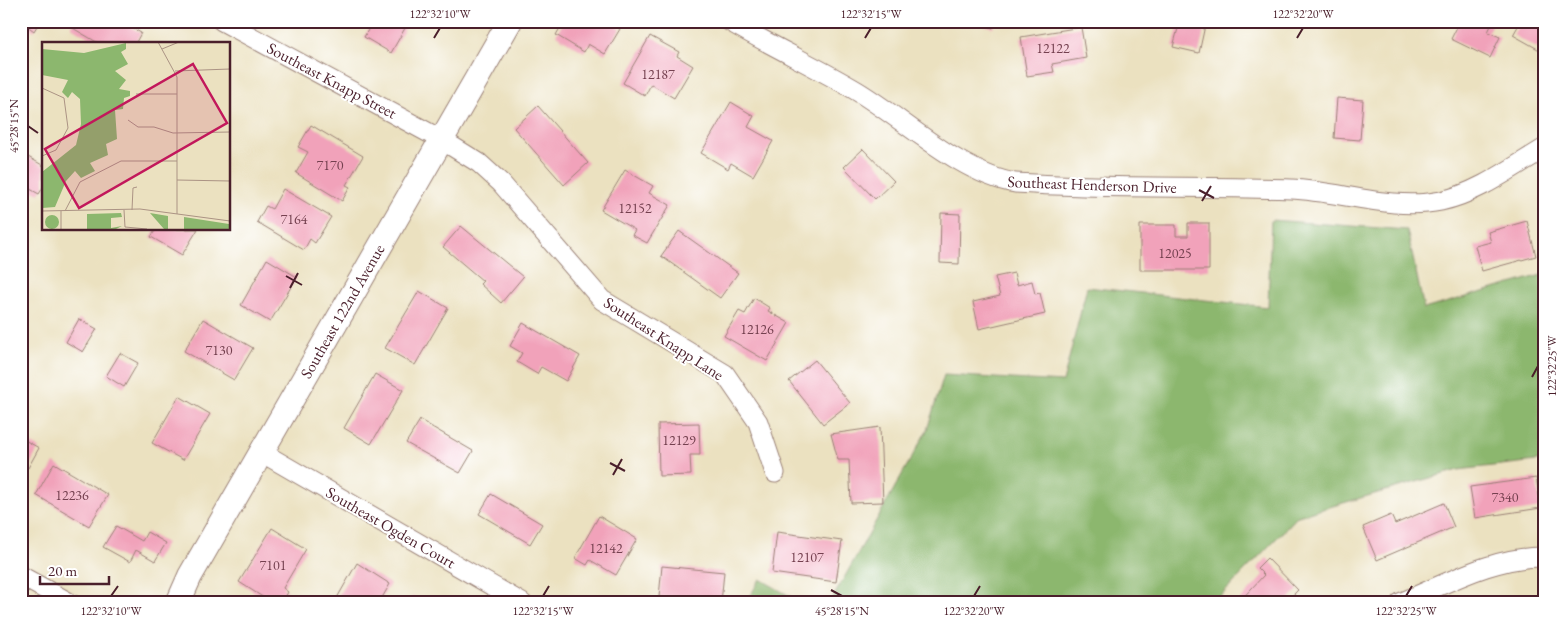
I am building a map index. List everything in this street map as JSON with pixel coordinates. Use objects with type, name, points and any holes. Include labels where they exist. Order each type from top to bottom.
[{"type":"street","name":"Southeast Knapp Street","points":[[222,21],[442,140]]},
{"type":"street","name":"Southeast 122nd Avenue","points":[[178,603],[190,576],[510,21]]},
{"type":"street","name":"Southeast Henderson Drive","points":[[729,21],[857,91],[972,170],[997,180],[1014,184],[1293,189],[1403,203],[1425,203],[1454,197],[1486,183],[1545,148]]},
{"type":"street","name":"Southeast Knapp Lane","points":[[442,140],[479,163],[501,183],[602,300],[725,374],[758,422],[774,473]]},
{"type":"street","name":"Southeast Ogden Court","points":[[261,452],[522,603]]},
{"type":"street","points":[[1400,603],[1482,568],[1526,558],[1545,557]]},
{"type":"street","points":[[21,576],[70,603]]},
{"type":"green space","points":[[1271,220],[1407,230],[1424,309],[1545,274],[1545,460],[1458,470],[1298,516],[1214,603],[830,603],[927,430],[944,375],[1063,382],[1087,287],[1268,307]]},
{"type":"green space","points":[[760,579],[802,603],[746,603]]},
{"type":"building","points":[[21,21],[40,21],[34,31]]},
{"type":"building","points":[[74,21],[120,21],[141,33],[136,42],[97,42],[71,27]]},
{"type":"building","points":[[373,21],[409,21],[391,53],[364,37]]},
{"type":"building","points":[[564,21],[607,21],[620,29],[605,54],[588,44],[584,52],[556,35]]},
{"type":"building","points":[[974,21],[995,21],[993,28]]},
{"type":"building","points":[[1180,21],[1206,21],[1199,53],[1173,47]]},
{"type":"building","points":[[1460,21],[1493,21],[1488,32],[1500,37],[1490,58],[1451,39]]},
{"type":"building","points":[[1521,21],[1545,21],[1545,53],[1513,35]]},
{"type":"building","points":[[1081,27],[1086,58],[1052,64],[1054,72],[1027,76],[1021,37]]},
{"type":"building","points":[[650,36],[679,52],[677,56],[693,66],[674,98],[651,84],[645,96],[623,83]]},
{"type":"building","points":[[1337,98],[1363,100],[1360,140],[1334,138]]},
{"type":"building","points":[[731,102],[754,116],[748,127],[773,141],[753,176],[731,163],[728,169],[701,153]]},
{"type":"building","points":[[538,106],[588,163],[564,185],[514,128]]},
{"type":"building","points":[[311,125],[363,156],[346,185],[350,187],[342,201],[296,173],[308,152],[298,147]]},
{"type":"building","points":[[863,149],[894,181],[875,199],[844,167]]},
{"type":"building","points":[[21,153],[42,165],[42,189],[39,194],[21,184]]},
{"type":"building","points":[[625,170],[653,186],[649,193],[670,205],[647,243],[632,235],[635,230],[601,210]]},
{"type":"building","points":[[283,189],[331,217],[315,243],[310,239],[304,250],[257,222],[266,206],[272,209]]},
{"type":"building","points":[[941,213],[960,214],[959,264],[940,263]]},
{"type":"building","points":[[1527,221],[1536,256],[1482,271],[1475,246],[1491,242],[1488,232]]},
{"type":"building","points":[[1188,223],[1209,223],[1209,270],[1140,270],[1140,225],[1176,225],[1176,236],[1188,236]]},
{"type":"building","points":[[461,226],[523,277],[501,303],[480,284],[483,281],[443,247]]},
{"type":"building","points":[[155,230],[197,230],[182,255],[151,237]]},
{"type":"building","points":[[679,231],[738,273],[720,298],[661,256]]},
{"type":"building","points":[[267,259],[297,277],[270,322],[241,305]]},
{"type":"building","points":[[1014,273],[1017,285],[1032,281],[1035,294],[1040,293],[1045,314],[979,329],[973,302],[1000,296],[995,277]]},
{"type":"building","points":[[419,291],[448,308],[415,365],[385,348]]},
{"type":"building","points":[[754,298],[770,308],[768,311],[789,323],[767,361],[724,336],[739,311],[745,314]]},
{"type":"building","points":[[79,319],[97,329],[83,352],[66,342]]},
{"type":"building","points":[[203,319],[253,348],[234,380],[184,351]]},
{"type":"building","points":[[523,323],[580,356],[566,381],[541,367],[537,374],[517,362],[522,353],[510,346]]},
{"type":"building","points":[[120,353],[138,363],[124,387],[106,376]]},
{"type":"building","points":[[815,360],[850,403],[823,424],[789,381]]},
{"type":"building","points":[[375,374],[403,390],[371,444],[344,428]]},
{"type":"building","points":[[179,396],[210,414],[183,460],[152,443]]},
{"type":"building","points":[[420,420],[473,451],[460,473],[406,443]]},
{"type":"building","points":[[699,423],[700,455],[690,455],[691,475],[659,476],[658,424]]},
{"type":"building","points":[[880,427],[883,502],[851,503],[849,460],[838,460],[831,434]]},
{"type":"building","points":[[21,438],[39,448],[28,468],[21,464]]},
{"type":"building","points":[[54,463],[108,495],[89,526],[36,495]]},
{"type":"building","points":[[1536,478],[1541,508],[1475,518],[1470,487]]},
{"type":"building","points":[[491,494],[542,524],[530,544],[479,514]]},
{"type":"building","points":[[1444,503],[1454,527],[1377,560],[1363,527],[1391,515],[1395,524]]},
{"type":"building","points":[[599,516],[637,539],[616,575],[590,560],[587,565],[575,558]]},
{"type":"building","points":[[116,526],[142,541],[147,532],[166,543],[155,561],[136,550],[130,562],[103,547]]},
{"type":"building","points":[[272,528],[306,549],[283,588],[288,592],[282,603],[272,603],[239,582]]},
{"type":"building","points":[[777,532],[842,541],[836,582],[772,573]]},
{"type":"building","points":[[1267,558],[1298,590],[1285,603],[1238,603],[1264,575],[1257,568]]},
{"type":"building","points":[[357,563],[390,584],[379,603],[345,603],[337,598]]},
{"type":"building","points":[[662,566],[724,572],[721,603],[659,597]]},
{"type":"building","points":[[413,596],[424,603],[409,603]]}]
